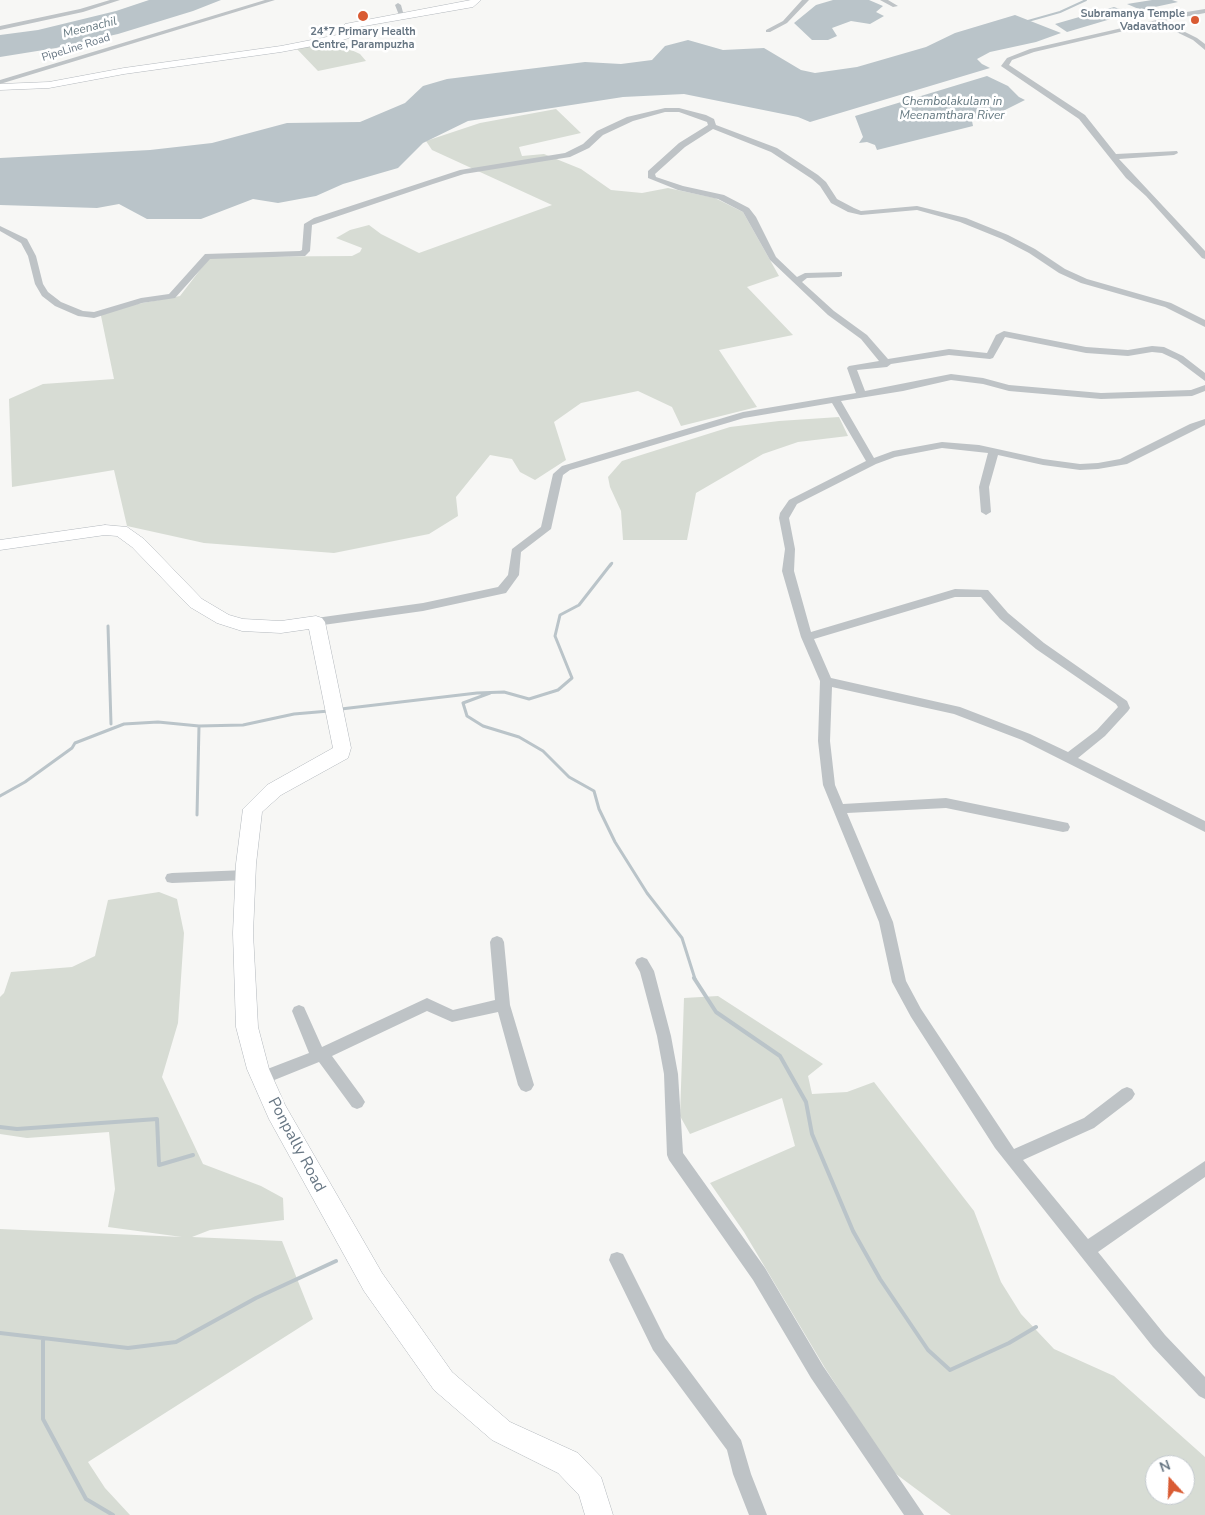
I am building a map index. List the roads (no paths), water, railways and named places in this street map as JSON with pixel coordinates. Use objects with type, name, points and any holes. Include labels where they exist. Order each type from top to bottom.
[{"type":"main road","points":[[0,88],[49,85],[124,71],[282,49],[339,38],[345,36],[349,26],[400,10],[473,4],[476,0]]},
{"type":"main road","points":[[0,545],[105,530],[121,531],[138,542],[196,602],[223,620],[242,625],[281,627],[316,622]]},
{"type":"main road","name":"Ponpally Road","points":[[316,622],[342,748],[341,753],[274,790],[253,809],[246,875],[243,933],[247,1027],[262,1078],[277,1112],[373,1282],[444,1381],[501,1431],[568,1462],[591,1487],[599,1515]]},
{"type":"street","points":[[0,28],[81,11],[117,0]]},
{"type":"street","name":"PipeLine Road","points":[[0,82],[272,0]]},
{"type":"street","points":[[768,31],[785,22],[806,0]]},
{"type":"street","points":[[883,0],[895,6]]},
{"type":"street","points":[[1205,11],[1162,18],[1159,22],[1032,50],[1006,62],[1005,66],[1082,117],[1113,157],[1205,256]]},
{"type":"street","points":[[1159,22],[1195,39],[1205,48]]},
{"type":"street","points":[[0,228],[24,241],[32,256],[45,294],[58,304],[81,314],[94,315],[141,301],[172,296],[208,256],[302,254],[306,251],[308,224],[316,220],[372,204],[462,172],[567,155],[586,146],[600,133],[630,119],[664,110],[679,110],[703,116],[711,121],[712,126]]},
{"type":"street","points":[[712,126],[682,145],[651,173],[652,178],[681,188],[721,197],[746,210],[752,217],[762,240],[774,258],[831,313],[864,337],[886,364]]},
{"type":"street","points":[[712,126],[774,150],[815,177],[834,201],[851,210],[861,214],[917,208],[963,220],[1005,237],[1032,251],[1062,271],[1084,281],[1168,305],[1205,324]]},
{"type":"street","points":[[1113,157],[1174,153]]},
{"type":"street","points":[[797,281],[805,276],[839,274]]},
{"type":"street","points":[[862,394],[852,368],[886,364],[949,352],[990,356],[999,337],[1004,334],[1086,350],[1128,353],[1152,349],[1164,350],[1180,358],[1205,378]]},
{"type":"street","points":[[316,622],[423,607],[502,590],[513,575],[516,551],[546,529],[558,474],[566,468],[743,415],[951,377],[983,381],[1009,388],[1101,396],[1192,393],[1205,388]]},
{"type":"street","points":[[835,399],[872,462]]},
{"type":"street","points":[[1205,422],[1193,426],[1123,462],[1107,465],[1071,466],[979,448],[933,446],[894,454],[872,462],[793,502],[785,513],[784,524],[790,549],[788,571],[807,637],[826,680],[824,742],[828,785],[886,922],[899,982],[1000,1143],[1159,1341],[1205,1390]]},
{"type":"street","points":[[986,512],[984,487],[994,451]]},
{"type":"street","points":[[807,637],[955,593],[984,593],[1004,616],[1040,646],[1121,701],[1124,708],[1113,721],[1101,733],[1068,758]]},
{"type":"street","points":[[826,680],[956,710],[1026,737],[1205,826]]},
{"type":"street","points":[[839,809],[946,803],[1063,827]]},
{"type":"street","points":[[172,878],[246,875]]},
{"type":"street","points":[[497,942],[503,1005],[526,1085]]},
{"type":"street","points":[[642,963],[647,971],[662,1027],[671,1074],[675,1155],[760,1274],[817,1372],[915,1515]]},
{"type":"street","points":[[262,1078],[297,1066],[427,1004],[452,1016],[503,1005]]},
{"type":"street","points":[[299,1011],[320,1055],[357,1102]]},
{"type":"street","points":[[1012,1157],[1089,1124],[1127,1094]]},
{"type":"street","points":[[1086,1250],[1205,1168]]},
{"type":"street","points":[[617,1260],[659,1344],[735,1446],[742,1474],[758,1515]]},
{"type":"water","name":"Meenachil","points":[[149,0],[221,0],[193,11],[118,34],[56,48],[0,57],[0,35],[38,30],[116,11]]},
{"type":"water","points":[[833,0],[869,0],[883,6],[876,12],[884,16],[870,24],[851,21],[832,28],[837,36],[828,40],[812,40],[794,23],[816,5]]},
{"type":"water","points":[[1152,0],[1172,0],[1178,2],[1141,10],[1127,4]]},
{"type":"water","points":[[1114,7],[1131,13],[1067,32],[1055,24]]},
{"type":"water","points":[[1015,15],[1061,33],[1036,42],[990,52],[977,59],[990,68],[810,122],[798,117],[684,94],[623,97],[468,121],[423,143],[398,168],[343,184],[316,196],[278,203],[253,199],[201,219],[147,219],[119,204],[97,208],[0,205],[0,158],[150,150],[212,143],[287,123],[360,122],[405,103],[423,86],[447,79],[585,62],[621,64],[652,60],[665,46],[688,40],[723,50],[764,48],[801,70],[815,73],[857,67],[926,47],[955,33]]},
{"type":"water","name":"Chembolakulam in Meenamthara River","points":[[987,76],[1008,86],[1025,100],[991,117],[978,117],[972,121],[973,126],[877,150],[875,145],[867,142],[859,143],[863,137],[855,116]]},
{"type":"waterway","points":[[1028,21],[1060,12],[1086,0]]},
{"type":"waterway","points":[[341,709],[477,693],[504,692],[529,699],[558,690],[572,678],[555,636],[560,615],[579,605],[611,564]]},
{"type":"waterway","points":[[108,626],[111,724]]},
{"type":"waterway","points":[[490,693],[463,703],[467,716],[483,726],[519,737],[543,751],[569,777],[594,791],[599,809],[615,842],[647,893],[682,938],[695,979]]},
{"type":"waterway","points":[[199,726],[243,725],[294,714],[329,711]]},
{"type":"waterway","points":[[0,796],[25,782],[72,748],[75,743],[124,724],[158,722],[199,726]]},
{"type":"waterway","points":[[197,815],[199,726]]},
{"type":"waterway","points":[[694,978],[716,1012],[780,1056],[806,1102],[812,1134],[853,1231],[880,1279],[928,1350],[950,1370],[1009,1343],[1036,1327]]},
{"type":"waterway","points":[[0,1127],[17,1129],[157,1119],[159,1165],[193,1155]]},
{"type":"waterway","points":[[43,1338],[128,1348],[176,1342],[256,1298],[336,1261]]},
{"type":"waterway","points":[[0,1333],[43,1338]]},
{"type":"waterway","points":[[43,1338],[43,1419],[86,1499],[113,1515]]},
{"type":"place","name":"24*7 Primary Health Centre, Parampuzha","points":[[363,16]]},
{"type":"place","name":"Subramanya Temple Vadavathoor","points":[[1195,20]]}]
